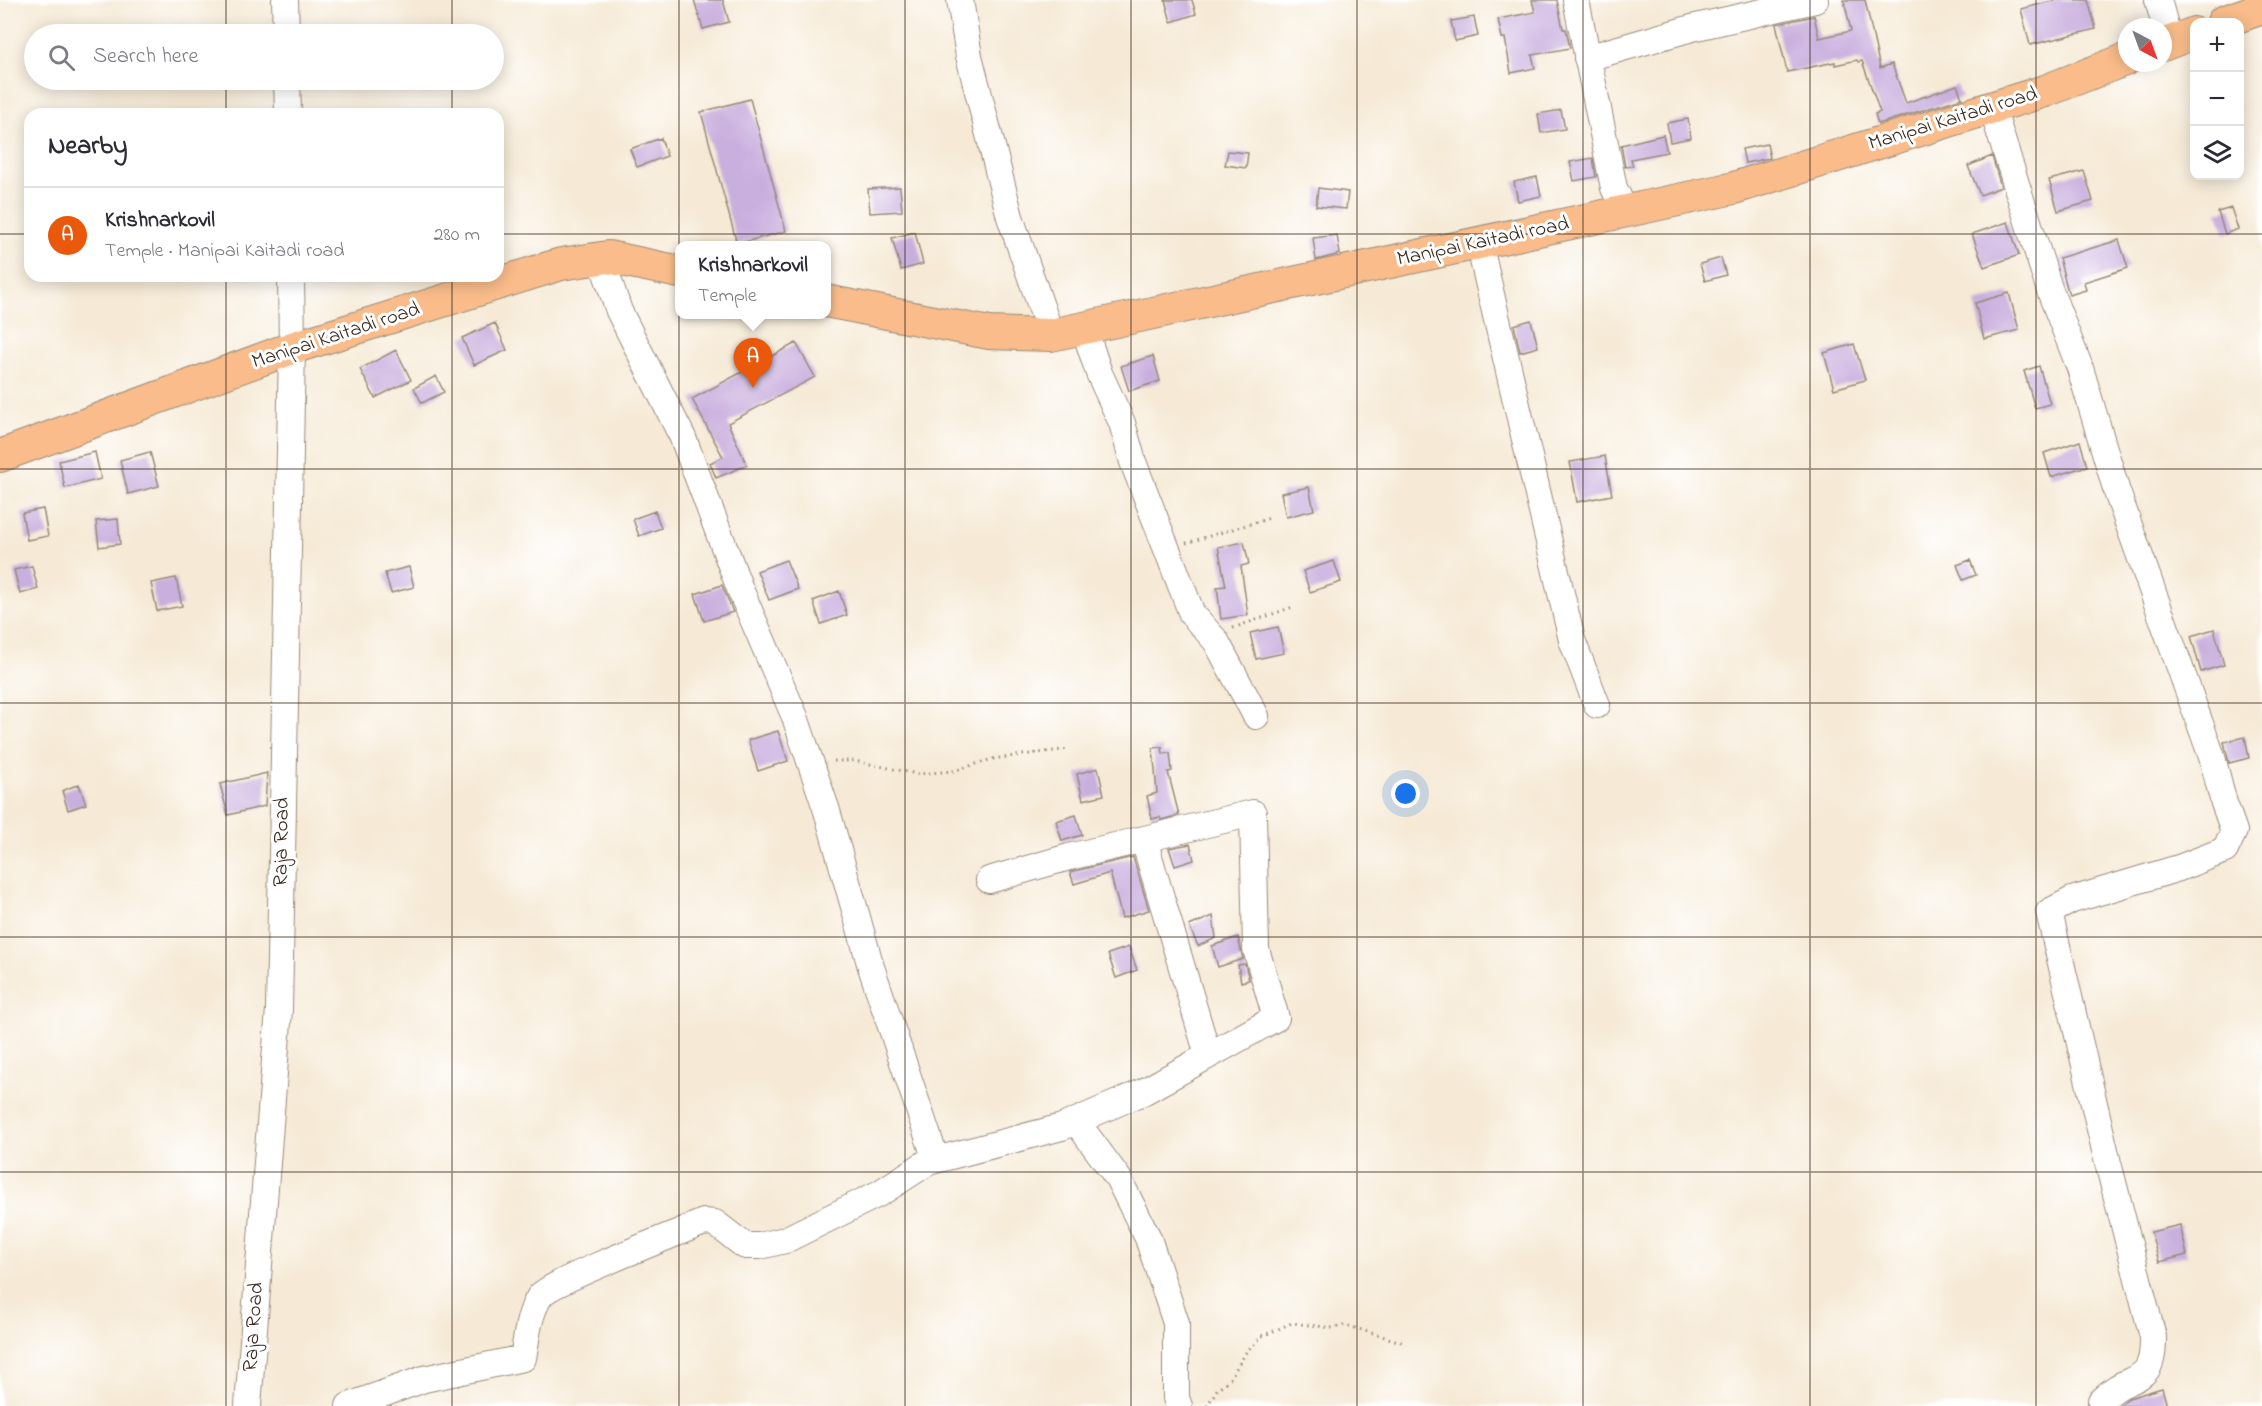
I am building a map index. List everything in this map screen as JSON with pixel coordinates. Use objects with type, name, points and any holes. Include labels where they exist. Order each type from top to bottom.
[{"type":"main road","points":[[2234,18],[2262,8]]},
{"type":"main road","name":"Manipai Kaitadi road","points":[[831,302],[989,333],[1051,335],[1734,188],[2045,91],[2118,63]]},
{"type":"main road","name":"Manipai Kaitadi road","points":[[504,282],[561,264],[608,257],[675,271]]},
{"type":"main road","name":"Manipai Kaitadi road","points":[[0,456],[292,348],[503,282]]},
{"type":"street","points":[[285,0],[286,24]]},
{"type":"street","points":[[960,0],[969,56],[1010,217],[1051,335]]},
{"type":"street","points":[[1576,0],[1614,188],[1625,211]]},
{"type":"street","points":[[1587,58],[1692,28],[1815,0]]},
{"type":"street","points":[[2158,0],[2176,41]]},
{"type":"street","points":[[287,90],[288,108]]},
{"type":"street","points":[[1992,108],[2050,291],[2080,368],[2117,492],[2212,757],[2234,831],[2224,850],[2179,868],[2072,900],[2049,912],[2108,1163],[2153,1337],[2153,1354],[2148,1370],[2138,1378],[2110,1390],[2101,1401],[2102,1406]]},
{"type":"street","points":[[1479,243],[1572,640],[1598,705]]},
{"type":"street","points":[[601,258],[619,311],[683,438],[740,589],[795,717],[827,811],[871,967],[936,1160]]},
{"type":"street","name":"Raja Road","points":[[248,1406],[279,1009],[292,348],[291,282]]},
{"type":"street","points":[[1084,328],[1099,373],[1122,423],[1133,462],[1192,614],[1216,641],[1256,716]]},
{"type":"street","points":[[348,1406],[424,1379],[523,1358],[531,1316],[542,1294],[616,1259],[704,1222],[715,1223],[745,1246],[760,1246],[785,1240],[880,1192],[928,1162],[1062,1127],[1143,1092],[1276,1018],[1256,949],[1253,813],[1069,857],[989,880]]},
{"type":"street","points":[[1144,840],[1208,1055]]},
{"type":"street","points":[[1076,1121],[1119,1178],[1148,1238],[1176,1323],[1176,1398],[1179,1406]]},
{"type":"path","points":[[1167,549],[1270,518]]},
{"type":"path","points":[[1211,636],[1293,607]]},
{"type":"path","points":[[807,752],[828,761],[855,761],[917,774],[952,771],[992,759],[1069,749]]},
{"type":"path","points":[[1207,1406],[1218,1388],[1229,1380],[1247,1351],[1262,1336],[1292,1323],[1334,1328],[1345,1325],[1405,1342]]},
{"type":"building","points":[[694,0],[723,0],[729,22],[703,29]]},
{"type":"building","points":[[1165,0],[1192,0],[1196,14],[1171,22]]},
{"type":"building","points":[[1532,0],[1557,0],[1570,48],[1532,55],[1535,68],[1511,73],[1505,38],[1502,38],[1498,19],[1535,12]]},
{"type":"building","points":[[1844,0],[1865,0],[1880,68],[1892,64],[1906,103],[1957,85],[1962,98],[1878,124],[1875,114],[1880,112],[1862,61],[1835,65],[1835,62],[1787,72],[1776,24],[1814,16],[1819,38],[1851,31]]},
{"type":"building","points":[[2056,0],[2088,0],[2096,29],[2030,45],[2021,9]]},
{"type":"building","points":[[1474,17],[1478,36],[1455,41],[1451,21]]},
{"type":"building","points":[[750,99],[786,231],[748,241],[736,241],[701,112]]},
{"type":"building","points":[[1561,110],[1565,129],[1541,133],[1538,114]]},
{"type":"building","points":[[1688,119],[1691,138],[1670,142],[1667,123]]},
{"type":"building","points":[[1663,135],[1667,152],[1631,159],[1633,166],[1625,167],[1621,145]]},
{"type":"building","points":[[661,138],[667,156],[637,167],[630,149]]},
{"type":"building","points":[[1767,144],[1770,158],[1745,163],[1742,149]]},
{"type":"building","points":[[1228,151],[1248,153],[1246,168],[1225,165]]},
{"type":"building","points":[[1992,156],[2001,187],[1980,195],[1968,166]]},
{"type":"building","points":[[1593,158],[1596,177],[1574,181],[1570,162]]},
{"type":"building","points":[[2084,171],[2093,201],[2058,211],[2049,180]]},
{"type":"building","points":[[1537,177],[1541,196],[1518,201],[1514,182]]},
{"type":"building","points":[[900,187],[902,211],[870,213],[868,189]]},
{"type":"building","points":[[1318,188],[1348,192],[1346,209],[1316,206]]},
{"type":"building","points":[[2231,208],[2238,229],[2225,234],[2218,212]]},
{"type":"building","points":[[2008,222],[2019,255],[1984,267],[1972,234]]},
{"type":"building","points":[[915,232],[923,264],[901,270],[892,238]]},
{"type":"building","points":[[1337,235],[1340,254],[1316,260],[1313,238]]},
{"type":"building","points":[[2119,240],[2128,268],[2084,282],[2086,290],[2069,295],[2059,258]]},
{"type":"building","points":[[1721,258],[1726,275],[1705,281],[1700,264]]},
{"type":"building","points":[[2009,293],[2019,330],[1984,339],[1975,303]]},
{"type":"building","points":[[1531,320],[1538,347],[1520,352],[1514,325]]},
{"type":"building","points":[[495,323],[507,350],[474,365],[462,338]]},
{"type":"building","points":[[796,343],[815,377],[728,423],[747,465],[716,478],[710,463],[723,457],[692,399]]},
{"type":"building","points":[[1854,344],[1865,380],[1834,389],[1824,353]]},
{"type":"building","points":[[396,350],[411,380],[375,398],[360,369]]},
{"type":"building","points":[[1153,356],[1160,381],[1129,391],[1121,366]]},
{"type":"building","points":[[2039,366],[2050,404],[2035,408],[2024,371]]},
{"type":"building","points":[[436,376],[444,392],[422,403],[414,388]]},
{"type":"building","points":[[2080,441],[2087,466],[2051,477],[2044,453]]},
{"type":"building","points":[[95,452],[101,479],[65,488],[59,461]]},
{"type":"building","points":[[150,452],[159,486],[128,494],[120,460]]},
{"type":"building","points":[[1605,456],[1612,495],[1577,502],[1570,462]]},
{"type":"building","points":[[1309,487],[1314,510],[1286,517],[1281,493]]},
{"type":"building","points":[[43,509],[48,536],[27,540],[22,513]]},
{"type":"building","points":[[655,511],[661,528],[639,536],[633,519]]},
{"type":"building","points":[[118,519],[120,544],[99,547],[96,521]]},
{"type":"building","points":[[1244,542],[1249,564],[1241,566],[1248,615],[1221,619],[1217,587],[1226,586],[1218,547]]},
{"type":"building","points":[[786,560],[798,589],[769,600],[757,571]]},
{"type":"building","points":[[1970,560],[1976,575],[1963,580],[1957,565]]},
{"type":"building","points":[[1334,561],[1341,582],[1310,592],[1303,571]]},
{"type":"building","points":[[32,566],[38,589],[20,594],[14,570]]},
{"type":"building","points":[[409,567],[414,587],[391,593],[385,573]]},
{"type":"building","points":[[176,578],[182,606],[157,611],[151,583]]},
{"type":"building","points":[[722,585],[733,612],[704,621],[695,594]]},
{"type":"building","points":[[839,591],[847,615],[821,624],[813,601]]},
{"type":"building","points":[[1278,627],[1284,653],[1256,659],[1250,633]]},
{"type":"building","points":[[2214,629],[2224,665],[2201,672],[2191,636]]},
{"type":"building","points":[[778,731],[788,761],[758,771],[748,740]]},
{"type":"building","points":[[2245,737],[2249,758],[2229,763],[2224,742]]},
{"type":"building","points":[[1162,747],[1163,754],[1170,753],[1172,771],[1168,772],[1179,815],[1161,820],[1160,817],[1152,819],[1147,796],[1157,793],[1153,748]]},
{"type":"building","points":[[1098,768],[1104,795],[1083,800],[1077,774]]},
{"type":"building","points":[[267,773],[265,806],[228,815],[220,784]]},
{"type":"building","points":[[79,784],[86,804],[68,810],[62,791]]},
{"type":"building","points":[[1076,815],[1082,835],[1062,841],[1056,821]]},
{"type":"building","points":[[1190,844],[1194,860],[1175,866],[1169,848]]},
{"type":"building","points":[[1133,857],[1149,910],[1122,918],[1110,873],[1074,884],[1070,872]]},
{"type":"building","points":[[1213,916],[1216,938],[1198,946],[1189,926]]},
{"type":"building","points":[[1238,937],[1243,959],[1218,967],[1212,946]]},
{"type":"building","points":[[1129,947],[1137,970],[1116,978],[1108,954]]},
{"type":"building","points":[[1245,964],[1249,980],[1241,982],[1238,965]]},
{"type":"building","points":[[2180,1225],[2187,1255],[2159,1262],[2151,1232]]},
{"type":"building","points":[[2162,1388],[2167,1406],[2118,1406],[2129,1398]]},
{"type":"place","name":"Krishnarkovil","points":[[753,388]]}]
